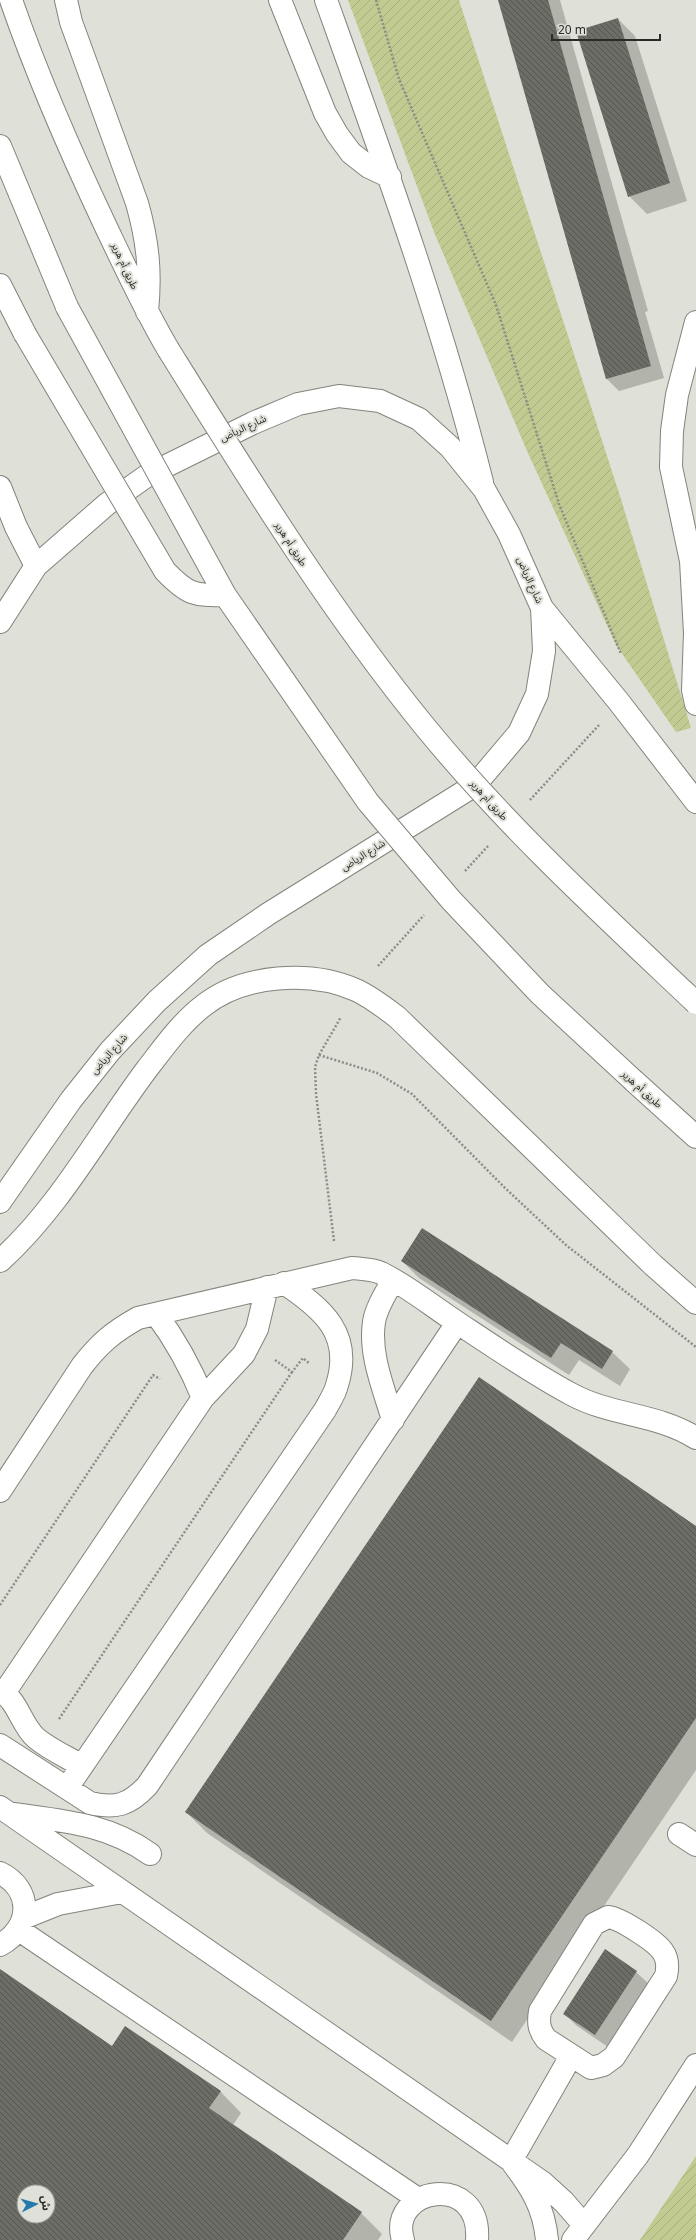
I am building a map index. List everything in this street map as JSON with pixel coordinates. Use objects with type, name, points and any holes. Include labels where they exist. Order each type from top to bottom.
[{"type":"main road","name":"طريق أم هرير","points":[[11,0],[29,52],[79,171],[147,314],[305,566],[364,649],[427,729],[493,805],[563,878],[696,1003]]},
{"type":"main road","points":[[66,0],[144,230],[149,258],[147,314]]},
{"type":"main road","points":[[280,0],[325,113],[337,134],[351,153],[369,167],[390,177]]},
{"type":"main road","points":[[326,0],[390,177],[464,408],[484,489]]},
{"type":"main road","name":"طريق أم هرير","points":[[0,146],[67,307],[225,594],[368,802],[451,900],[534,988],[696,1137]]},
{"type":"main road","points":[[0,285],[25,334],[165,571],[187,590],[201,596],[225,594]]},
{"type":"main road","points":[[696,322],[677,395],[672,431],[671,467],[694,561],[695,634],[693,690],[696,704]]},
{"type":"main road","name":"شارع الرياض","points":[[0,622],[36,566],[107,504],[148,475],[253,423],[298,404],[339,396],[380,401],[419,419],[450,447],[484,489],[509,534],[542,608],[544,651],[537,694],[519,733],[475,785],[268,914],[208,955],[157,1000],[110,1051],[71,1100],[0,1202]]},
{"type":"main road","points":[[0,487],[16,527],[36,566]]},
{"type":"main road","points":[[542,608],[619,702],[696,802]]},
{"type":"main road","points":[[0,1261],[20,1243],[45,1215],[130,1093],[171,1038],[204,1005],[239,986],[278,977],[318,979],[356,990],[378,1002],[397,1017],[653,1265],[696,1303]]},
{"type":"main road","points":[[0,1490],[78,1372],[97,1346],[116,1330],[138,1318],[352,1268],[380,1273],[393,1280],[457,1323],[571,1394],[614,1410],[656,1419],[674,1426],[696,1438]]},
{"type":"main road","points":[[393,1280],[374,1322],[373,1337],[374,1352],[393,1420]]},
{"type":"main road","points":[[82,1766],[36,1738],[26,1727],[13,1702],[2,1692],[203,1398],[235,1364],[252,1342],[276,1285]]},
{"type":"main road","points":[[66,1788],[320,1417],[337,1387],[341,1369],[341,1348],[334,1329],[323,1312],[276,1285]]},
{"type":"main road","points":[[156,1314],[174,1338],[189,1364],[203,1398]]},
{"type":"main road","points":[[0,1746],[90,1803],[106,1807],[122,1805],[136,1798],[147,1786],[457,1323]]},
{"type":"main road","points":[[4,1810],[96,1827],[131,1841],[150,1854]]},
{"type":"main road","points":[[4,1810],[542,2182],[564,2202],[579,2232],[638,2155],[696,2065]]},
{"type":"main road","points":[[0,1872],[12,1880],[20,1892],[24,1904],[21,1924]]},
{"type":"main road","points":[[0,1945],[9,1940],[21,1924],[58,1904],[122,1892]]},
{"type":"main road","points":[[614,1917],[663,1951],[667,1959],[666,1976],[614,2057],[609,2062],[591,2068],[571,2056],[546,2039],[539,2026],[540,2011],[594,1924],[603,1918],[614,1917]]},
{"type":"main road","points":[[21,1924],[418,2199]]},
{"type":"main road","points":[[511,2161],[571,2056]]},
{"type":"main road","points":[[511,2161],[531,2186],[538,2203],[547,2240]]},
{"type":"main road","points":[[403,2240],[401,2234],[403,2221],[408,2209],[418,2199],[430,2194],[443,2193],[456,2196],[467,2204],[474,2215],[478,2228],[477,2240]]},
{"type":"path","points":[[376,0],[398,79],[496,304],[559,504],[622,656]]},
{"type":"path","points":[[529,802],[619,702]]},
{"type":"path","points":[[464,872],[491,843]]},
{"type":"path","points":[[338,1271],[316,1094],[315,1067],[319,1055],[356,990],[426,914]]},
{"type":"path","points":[[319,1055],[377,1073],[412,1094],[427,1107],[505,1188],[566,1245],[696,1347]]},
{"type":"path","points":[[58,1720],[292,1372]]},
{"type":"green space","points":[[348,0],[459,0],[620,496],[691,728],[676,732],[616,645],[527,451],[434,232]]},
{"type":"green space","points":[[696,2156],[696,2240],[640,2240]]},
{"type":"building","points":[[498,0],[548,0],[651,366],[606,379]]},
{"type":"building","points":[[618,18],[670,183],[628,197],[576,31]]},
{"type":"building","points":[[422,1228],[613,1351],[602,1369],[561,1343],[551,1358],[401,1261]]},
{"type":"building","points":[[479,1377],[696,1526],[696,1718],[491,2021],[185,1812]]},
{"type":"building","points":[[605,1949],[637,1971],[595,2035],[563,2014]]},
{"type":"building","points":[[0,1969],[112,2046],[125,2026],[221,2091],[209,2108],[362,2212],[343,2240],[0,2240]]}]
